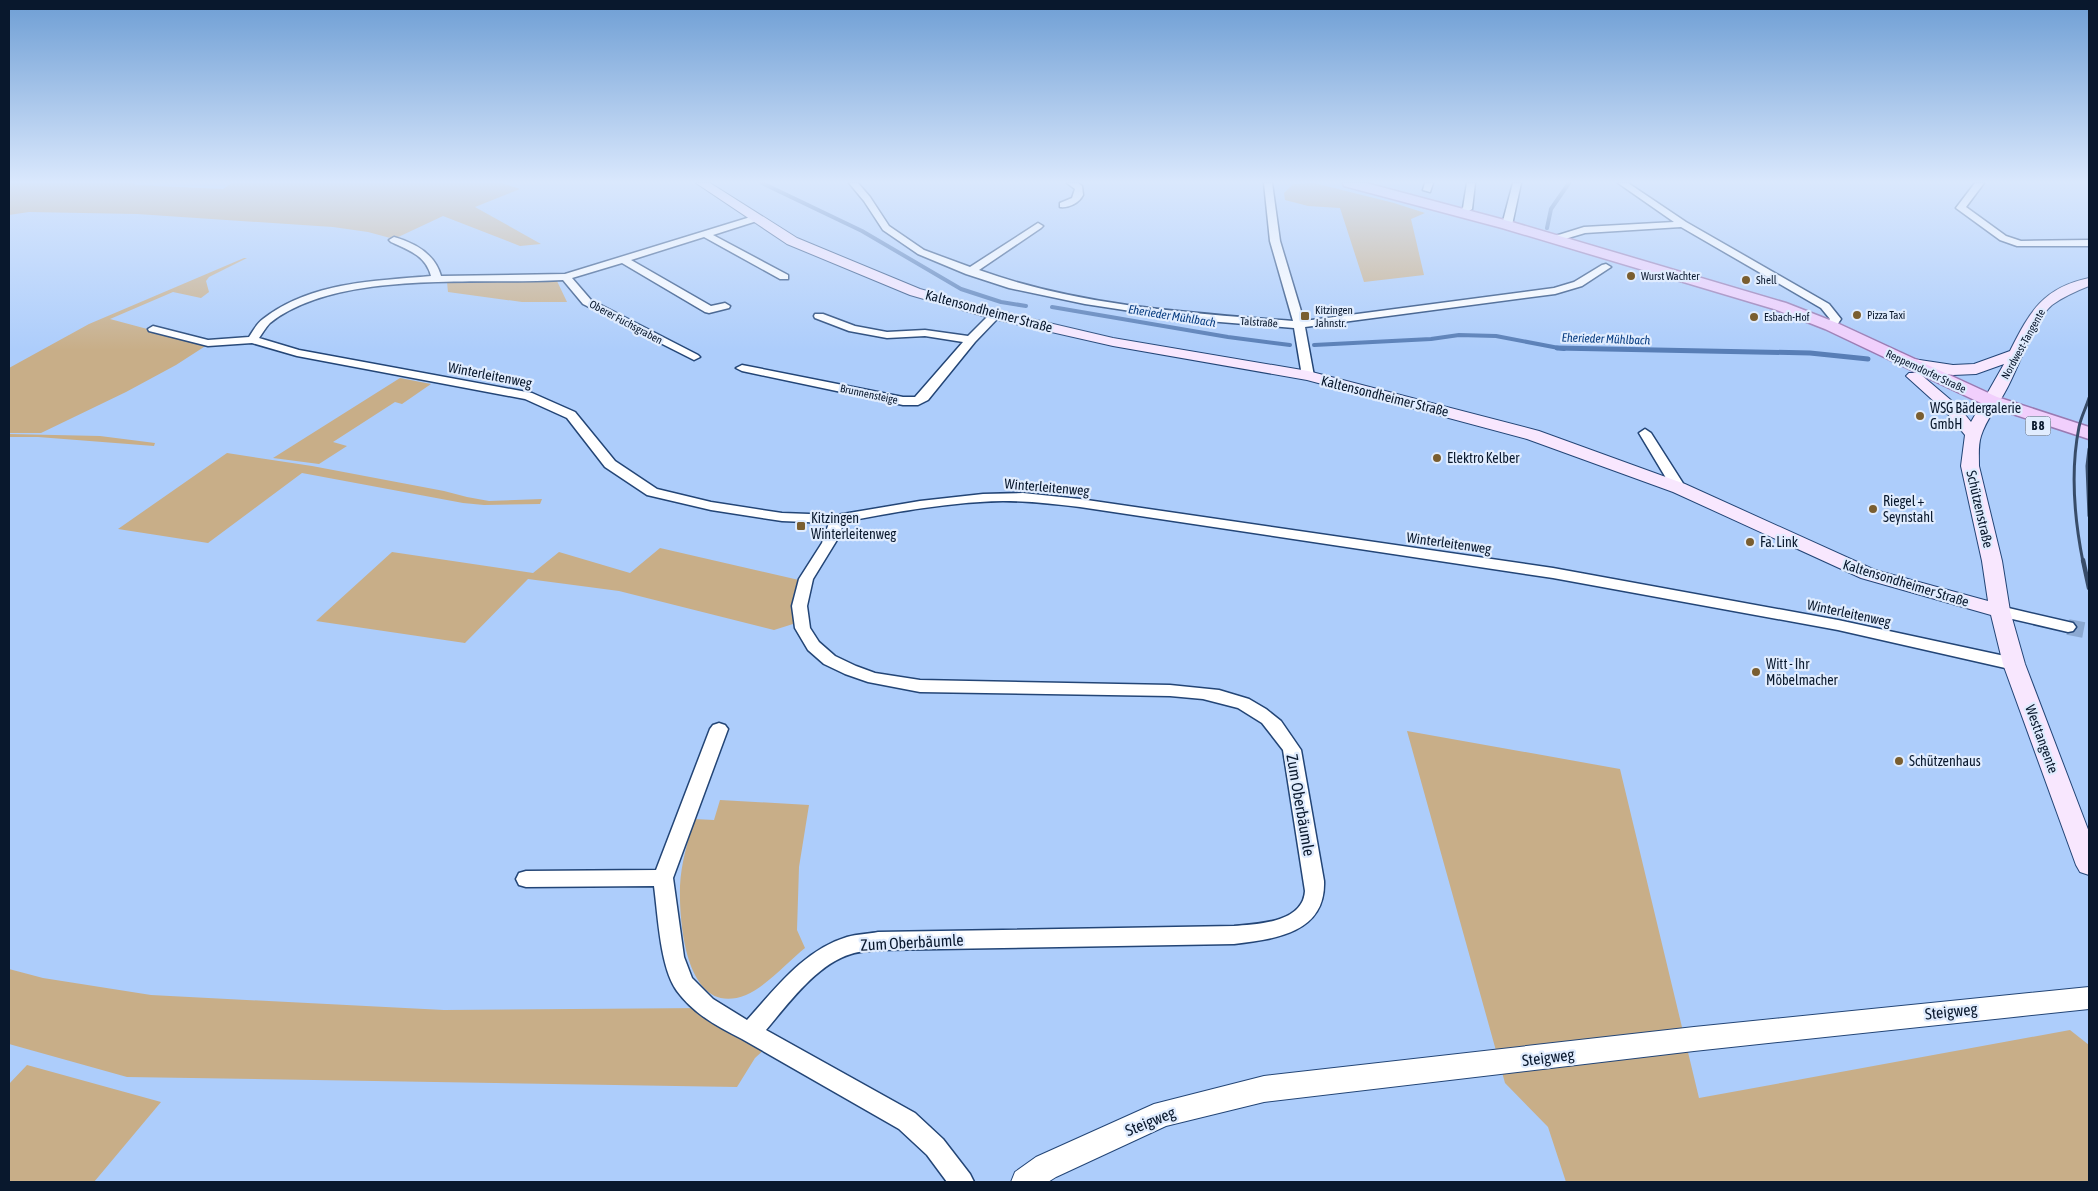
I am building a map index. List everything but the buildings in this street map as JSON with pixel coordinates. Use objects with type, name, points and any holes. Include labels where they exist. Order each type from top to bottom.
[{"type":"main road","name":"Kaltensondheimer Straße","points":[[788,239],[915,292],[995,315],[1113,342],[1308,376],[1533,435],[1679,488],[1868,574],[2000,611]]},
{"type":"main road","name":"Repperndorfer Straße","points":[[1550,239],[1772,304],[1831,326],[1914,370],[1989,405]]},
{"type":"main road","name":"Nordwest-Tangente","points":[[1989,405],[1997,393],[2030,326],[2046,302],[2071,288],[2089,282]]},
{"type":"main road","points":[[1914,370],[1976,369],[2015,354]]},
{"type":"main road","points":[[1914,370],[1954,410],[1973,435]]},
{"type":"main road","name":"B 8","points":[[1989,405],[2089,433]]},
{"type":"main road","name":"B 8","points":[[1989,405],[2089,443]]},
{"type":"main road","name":"Schützenstraße","points":[[1989,405],[1973,435],[1970,466],[1992,561],[2000,611]]},
{"type":"main road","name":"Westtangente","points":[[2000,611],[2014,664],[2089,865]]},
{"type":"street","points":[[252,340],[265,322],[287,308],[324,294],[358,285],[437,279],[566,277],[692,239]]},
{"type":"street","points":[[714,239],[784,277]]},
{"type":"street","name":"Talstraße","points":[[901,239],[921,252],[970,272],[1013,286],[1085,301],[1183,316],[1299,325],[1555,291],[1578,284],[1606,266]]},
{"type":"street","points":[[970,272],[1019,239]]},
{"type":"street","points":[[1276,239],[1299,325],[1308,376]]},
{"type":"street","points":[[1555,240],[1559,239]]},
{"type":"street","points":[[1710,239],[1825,306],[1836,319],[1831,326]]},
{"type":"street","points":[[2005,239],[2020,244],[2089,243]]},
{"type":"street","points":[[394,240],[422,254],[431,262],[437,279]]},
{"type":"street","points":[[624,260],[709,310],[725,306]]},
{"type":"street","name":"Oberer Fuchsgraben","points":[[566,277],[587,302],[694,357]]},
{"type":"street","name":"Brunnensteige","points":[[742,368],[911,402],[924,397],[971,340],[995,315]]},
{"type":"street","points":[[819,316],[853,329],[888,335],[925,332],[971,340]]},
{"type":"street","name":"Winterleitenweg","points":[[153,329],[208,343],[252,340],[297,352],[528,396],[572,415],[610,464],[652,492],[711,506],[782,517],[837,519],[932,503],[978,498],[1032,498],[1080,503],[1553,573],[1838,625],[2014,664]]},
{"type":"street","points":[[1645,433],[1679,488]]},
{"type":"street","name":"Zum Oberbäumle","points":[[750,1032],[783,995],[816,963],[844,946],[878,941],[1234,935],[1272,930],[1291,923],[1302,916],[1314,896],[1314,881],[1292,750],[1284,735],[1271,720],[1256,710],[1233,700],[1170,690],[920,686],[898,684],[852,672],[827,660],[811,645],[804,630],[801,614],[801,596],[814,563],[833,536],[837,519]]},
{"type":"street","name":"Kaltensondheimer Straße","points":[[2000,611],[2068,627]]},
{"type":"street","points":[[719,728],[663,878],[674,956],[684,984],[705,1006],[727,1020],[907,1121],[935,1147],[962,1182]]},
{"type":"street","points":[[526,879],[663,878]]},
{"type":"street","name":"Steigweg","points":[[1025,1182],[1046,1167],[1163,1113],[1264,1089],[1517,1062],[1704,1038],[2089,998]]},
{"type":"shaded area","points":[[501,239],[531,239],[541,244],[520,246]]},
{"type":"shaded area","points":[[1350,239],[1416,239],[1424,275],[1364,282]]},
{"type":"shaded area","points":[[247,258],[209,277],[206,281],[209,292],[201,298],[173,292],[110,319],[207,345],[176,365],[126,392],[41,433],[9,433],[9,368],[89,324]]},
{"type":"shaded area","points":[[557,281],[567,302],[522,302],[448,292],[447,282]]},
{"type":"shaded area","points":[[400,378],[431,384],[402,404],[395,402],[333,442],[347,446],[319,464],[273,458]]},
{"type":"shaded area","points":[[9,434],[100,436],[155,443],[154,446],[38,437],[9,437]]},
{"type":"shaded area","points":[[227,453],[312,466],[489,501],[542,499],[540,504],[484,505],[463,503],[302,473],[208,543],[118,529]]},
{"type":"shaded area","points":[[660,548],[799,580],[793,596],[793,624],[774,630],[619,591],[528,579],[465,643],[316,621],[392,552],[533,573],[559,552],[630,573]]},
{"type":"shaded area","points":[[1407,731],[1620,769],[1699,1098],[2070,1030],[2089,1045],[2089,1182],[1566,1182],[1548,1127],[1505,1083]]},
{"type":"shaded area","points":[[720,800],[809,805],[799,867],[797,930],[805,948],[753,992],[726,999],[710,993],[698,981],[690,963],[685,943],[680,902],[682,869],[694,819],[714,820]]},
{"type":"shaded area","points":[[9,969],[43,978],[151,995],[444,1010],[703,1008],[769,1045],[755,1058],[737,1087],[127,1077],[9,1044]]},
{"type":"shaded area","points":[[27,1065],[161,1102],[94,1182],[9,1182],[9,1084]]},
{"type":"waterway","name":"Eherieder Mühlbach","points":[[875,239],[961,289],[1001,302],[1026,306]]},
{"type":"waterway","name":"Eherieder Mühlbach","points":[[1052,307],[1228,337],[1290,345]]},
{"type":"waterway","name":"Eherieder Mühlbach","points":[[1314,345],[1431,339],[1459,335],[1496,336],[1559,348]]},
{"type":"waterway","name":"Eherieder Mühlbach","points":[[1559,348],[1810,353],[1868,359]]},
{"type":"waterway","name":"Eherieder Mühlbach","points":[[1559,348],[1564,349]]},
{"type":"tunnel","points":[[2068,627],[2089,631]]},
{"type":"railway","points":[[2083,562],[2075,511],[2074,478],[2079,427],[2089,398]]},
{"type":"railway","points":[[2089,449],[2087,466],[2089,516]]},
{"type":"railway","points":[[2083,560],[2089,588]]},
{"type":"place","name":"Wurst Wachter","points":[[1631,276]]},
{"type":"place","name":"Shell","points":[[1746,280]]},
{"type":"place","name":"Pizza Taxi","points":[[1857,315]]},
{"type":"place","name":"Kitzingen Jahnstr.","points":[[1305,316]]},
{"type":"place","name":"Esbach-Hof","points":[[1754,317]]},
{"type":"place","name":"WSG Bädergalerie GmbH","points":[[1920,416]]},
{"type":"place","name":"Elektro Kelber","points":[[1437,458]]},
{"type":"place","name":"Riegel + Seynstahl","points":[[1873,509]]},
{"type":"place","name":"Kitzingen Winterleitenweg","points":[[801,526]]},
{"type":"place","name":"Fa. Link","points":[[1750,542]]},
{"type":"place","name":"Witt - Ihr Möbelmacher","points":[[1756,672]]},
{"type":"place","name":"Schützenhaus","points":[[1899,761]]}]
